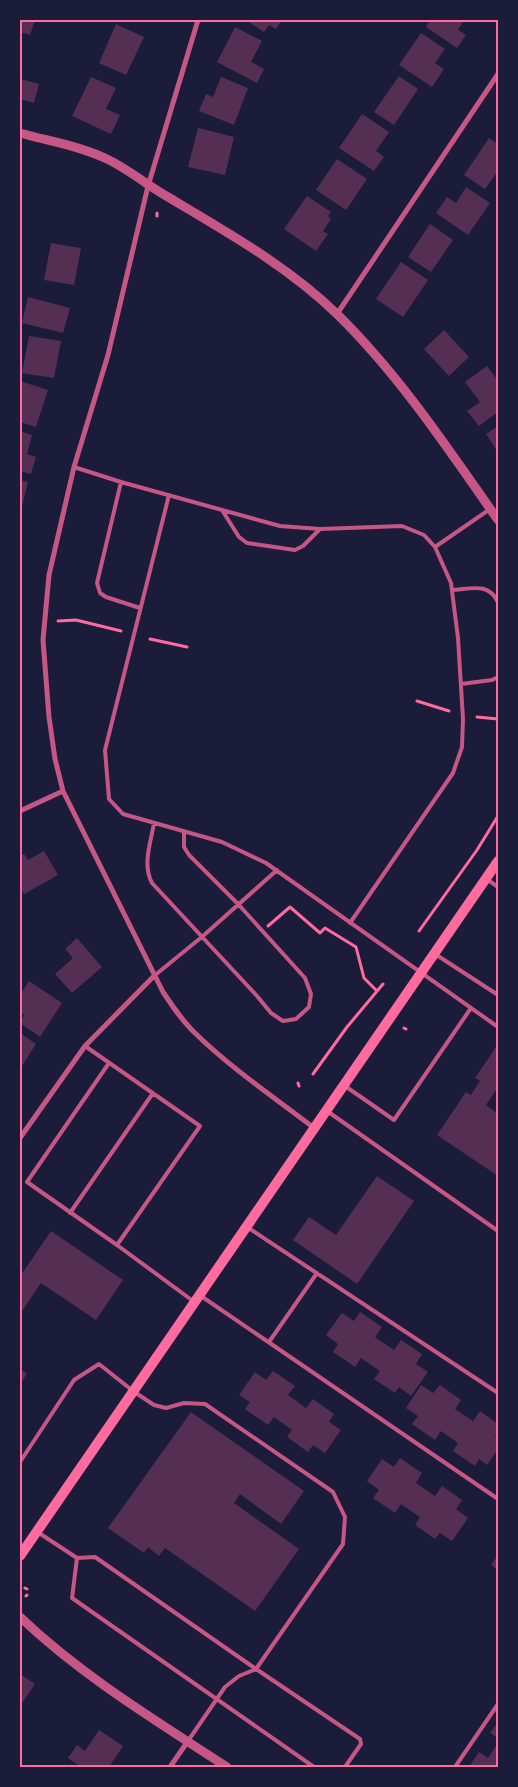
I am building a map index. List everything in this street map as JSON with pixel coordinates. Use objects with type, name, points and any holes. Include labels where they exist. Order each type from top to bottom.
[{"type":"main road","points":[[20,1556],[486,879],[497,867]]},
{"type":"street","points":[[198,20],[148,186],[108,355],[74,467],[49,575],[43,640],[49,716],[55,759],[63,791],[154,976],[178,1015],[196,1034],[226,1060],[314,1128]]},
{"type":"street","points":[[337,314],[498,74]]},
{"type":"street","points":[[20,133],[107,159],[148,186],[238,239],[297,280],[337,314],[386,366],[498,520]]},
{"type":"street","points":[[20,811],[63,791]]},
{"type":"street","points":[[20,1138],[85,1046],[154,976]]},
{"type":"street","points":[[20,1616],[44,1640],[101,1685],[227,1767]]},
{"type":"street","points":[[170,1767],[188,1741]]},
{"type":"lane","points":[[74,467],[280,526],[320,529],[402,526],[424,535],[435,546],[452,590],[461,684],[462,746],[453,773],[350,923]]},
{"type":"lane","points":[[121,482],[97,583],[100,593],[106,597],[140,608]]},
{"type":"lane","points":[[168,495],[105,750],[109,799],[123,814],[222,842],[277,870],[498,1027]]},
{"type":"lane","points":[[435,546],[490,509]]},
{"type":"lane","points":[[222,510],[238,537],[247,543],[294,550],[303,546],[320,529]]},
{"type":"lane","points":[[452,590],[483,588],[493,593],[498,602]]},
{"type":"lane","points":[[461,684],[492,680],[498,677]]},
{"type":"lane","points":[[154,823],[147,873],[152,883],[271,1012],[283,1021],[296,1019],[309,1007],[311,994],[305,978],[238,904],[189,855],[184,847],[184,831]]},
{"type":"lane","points":[[154,976],[277,870]]},
{"type":"lane","points":[[486,879],[498,887]]},
{"type":"lane","points":[[435,954],[498,995]]},
{"type":"lane","points":[[344,1086],[394,1120],[471,1008]]},
{"type":"lane","points":[[85,1046],[200,1126],[117,1245]]},
{"type":"lane","points":[[109,1063],[27,1182],[197,1299],[269,1342],[498,1499]]},
{"type":"lane","points":[[70,1213],[153,1093]]},
{"type":"lane","points":[[327,1110],[498,1231]]},
{"type":"lane","points":[[247,1227],[498,1393]]},
{"type":"lane","points":[[269,1342],[317,1273]]},
{"type":"lane","points":[[20,1462],[74,1380],[99,1364],[154,1405],[166,1408],[184,1403],[205,1404],[333,1492],[345,1517],[343,1544],[256,1669],[239,1676],[225,1687],[188,1741]]},
{"type":"lane","points":[[37,1532],[77,1558],[95,1557],[360,1739],[362,1744],[344,1767]]},
{"type":"lane","points":[[77,1558],[72,1598],[314,1767]]},
{"type":"lane","points":[[455,1767],[498,1704]]},
{"type":"path","points":[[58,621],[76,620],[121,631]]},
{"type":"path","points":[[150,639],[187,647]]},
{"type":"path","points":[[417,701],[449,711]]},
{"type":"path","points":[[477,717],[498,719]]},
{"type":"path","points":[[419,931],[498,816]]},
{"type":"path","points":[[279,916],[290,907],[320,933],[325,928],[356,947],[364,978],[377,992]]},
{"type":"path","points":[[313,1074],[347,1027],[384,984]]},
{"type":"path","points":[[368,1003],[372,1006]]},
{"type":"building","points":[[20,20],[35,20],[30,35],[20,32]]},
{"type":"building","points":[[246,20],[282,20],[276,29],[269,25],[264,32]]},
{"type":"building","points":[[430,20],[464,20],[458,30],[466,35],[457,48],[426,27]]},
{"type":"building","points":[[116,24],[144,37],[126,75],[99,63]]},
{"type":"building","points":[[235,27],[262,41],[251,62],[264,69],[257,83],[217,62]]},
{"type":"building","points":[[421,33],[445,49],[435,63],[444,69],[432,87],[399,65]]},
{"type":"building","points":[[399,76],[418,89],[394,125],[374,112]]},
{"type":"building","points":[[91,77],[116,88],[106,109],[120,115],[111,134],[72,116]]},
{"type":"building","points":[[221,77],[248,88],[234,125],[199,111],[206,94],[213,97]]},
{"type":"building","points":[[21,79],[39,84],[34,103],[20,99]]},
{"type":"building","points":[[362,114],[389,132],[376,151],[384,157],[374,171],[339,148]]},
{"type":"building","points":[[198,128],[234,137],[225,175],[188,167]]},
{"type":"building","points":[[489,138],[498,144],[498,171],[485,189],[464,175]]},
{"type":"building","points":[[337,159],[367,179],[346,210],[316,190]]},
{"type":"building","points":[[466,187],[490,203],[468,235],[436,213],[447,197],[456,203]]},
{"type":"building","points":[[307,196],[331,212],[328,216],[331,219],[323,231],[328,234],[316,251],[284,229]]},
{"type":"building","points":[[430,224],[453,240],[431,272],[408,257]]},
{"type":"building","points":[[51,243],[81,248],[74,285],[44,280]]},
{"type":"building","points":[[401,262],[428,280],[403,317],[376,299]]},
{"type":"building","points":[[28,297],[70,308],[63,333],[22,323]]},
{"type":"building","points":[[444,330],[469,357],[449,376],[424,349]]},
{"type":"building","points":[[29,336],[61,341],[54,378],[22,373]]},
{"type":"building","points":[[487,366],[498,381],[498,412],[479,426],[467,411],[480,402],[465,382]]},
{"type":"building","points":[[20,381],[48,390],[36,427],[20,422]]},
{"type":"building","points":[[498,426],[498,452],[486,434]]},
{"type":"building","points":[[20,431],[32,435],[27,454],[36,457],[31,474],[20,471]]},
{"type":"building","points":[[20,480],[28,482],[21,511],[20,511]]},
{"type":"building","points":[[44,851],[58,875],[24,894],[20,887],[20,856],[24,854],[28,860]]},
{"type":"building","points":[[77,938],[102,967],[72,993],[55,974],[73,958],[65,949]]},
{"type":"building","points":[[29,981],[62,1003],[40,1037],[20,1023],[24,1015],[20,1012],[20,995]]},
{"type":"building","points":[[20,1033],[36,1044],[20,1069]]},
{"type":"building","points":[[498,1044],[498,1091],[496,1090],[486,1105],[498,1114],[498,1176],[437,1135],[466,1092],[471,1095],[480,1081],[475,1078]]},
{"type":"building","points":[[377,1176],[414,1201],[357,1284],[293,1240],[309,1217],[336,1235]]},
{"type":"building","points":[[51,1231],[123,1280],[96,1320],[41,1283],[20,1314],[20,1270],[23,1272]]},
{"type":"building","points":[[360,1312],[382,1327],[375,1337],[394,1350],[401,1340],[422,1354],[416,1364],[428,1372],[411,1396],[399,1387],[395,1393],[374,1379],[380,1371],[361,1358],[355,1367],[333,1352],[338,1344],[326,1335],[342,1313],[354,1321]]},
{"type":"building","points":[[20,1369],[27,1374],[20,1384]]},
{"type":"building","points":[[273,1371],[295,1386],[288,1395],[306,1408],[313,1399],[334,1414],[329,1422],[341,1430],[325,1453],[313,1445],[308,1452],[287,1437],[292,1430],[274,1417],[268,1425],[245,1409],[250,1402],[239,1395],[255,1372],[266,1380]]},
{"type":"building","points":[[421,1385],[433,1393],[440,1385],[461,1400],[455,1409],[473,1421],[480,1411],[498,1424],[498,1432],[495,1436],[498,1438],[498,1449],[487,1465],[479,1459],[475,1466],[453,1451],[458,1443],[441,1431],[435,1440],[412,1424],[418,1416],[406,1408]]},
{"type":"building","points":[[191,1412],[304,1491],[281,1524],[240,1494],[234,1503],[299,1549],[255,1611],[165,1548],[159,1556],[148,1547],[144,1553],[108,1528]]},
{"type":"building","points":[[400,1458],[422,1473],[416,1483],[435,1496],[442,1486],[462,1500],[456,1509],[468,1518],[452,1541],[440,1533],[435,1539],[415,1525],[420,1517],[401,1504],[395,1513],[373,1498],[379,1490],[367,1481],[382,1459],[394,1467]]},
{"type":"building","points":[[498,1555],[498,1570],[491,1565]]},
{"type":"building","points":[[20,1674],[35,1684],[20,1706]]},
{"type":"building","points":[[498,1722],[498,1738],[490,1733]]},
{"type":"building","points":[[99,1730],[123,1746],[109,1767],[81,1767],[68,1758],[77,1745],[85,1751]]},
{"type":"building","points":[[498,1743],[498,1767],[469,1767],[479,1752],[488,1758]]}]
